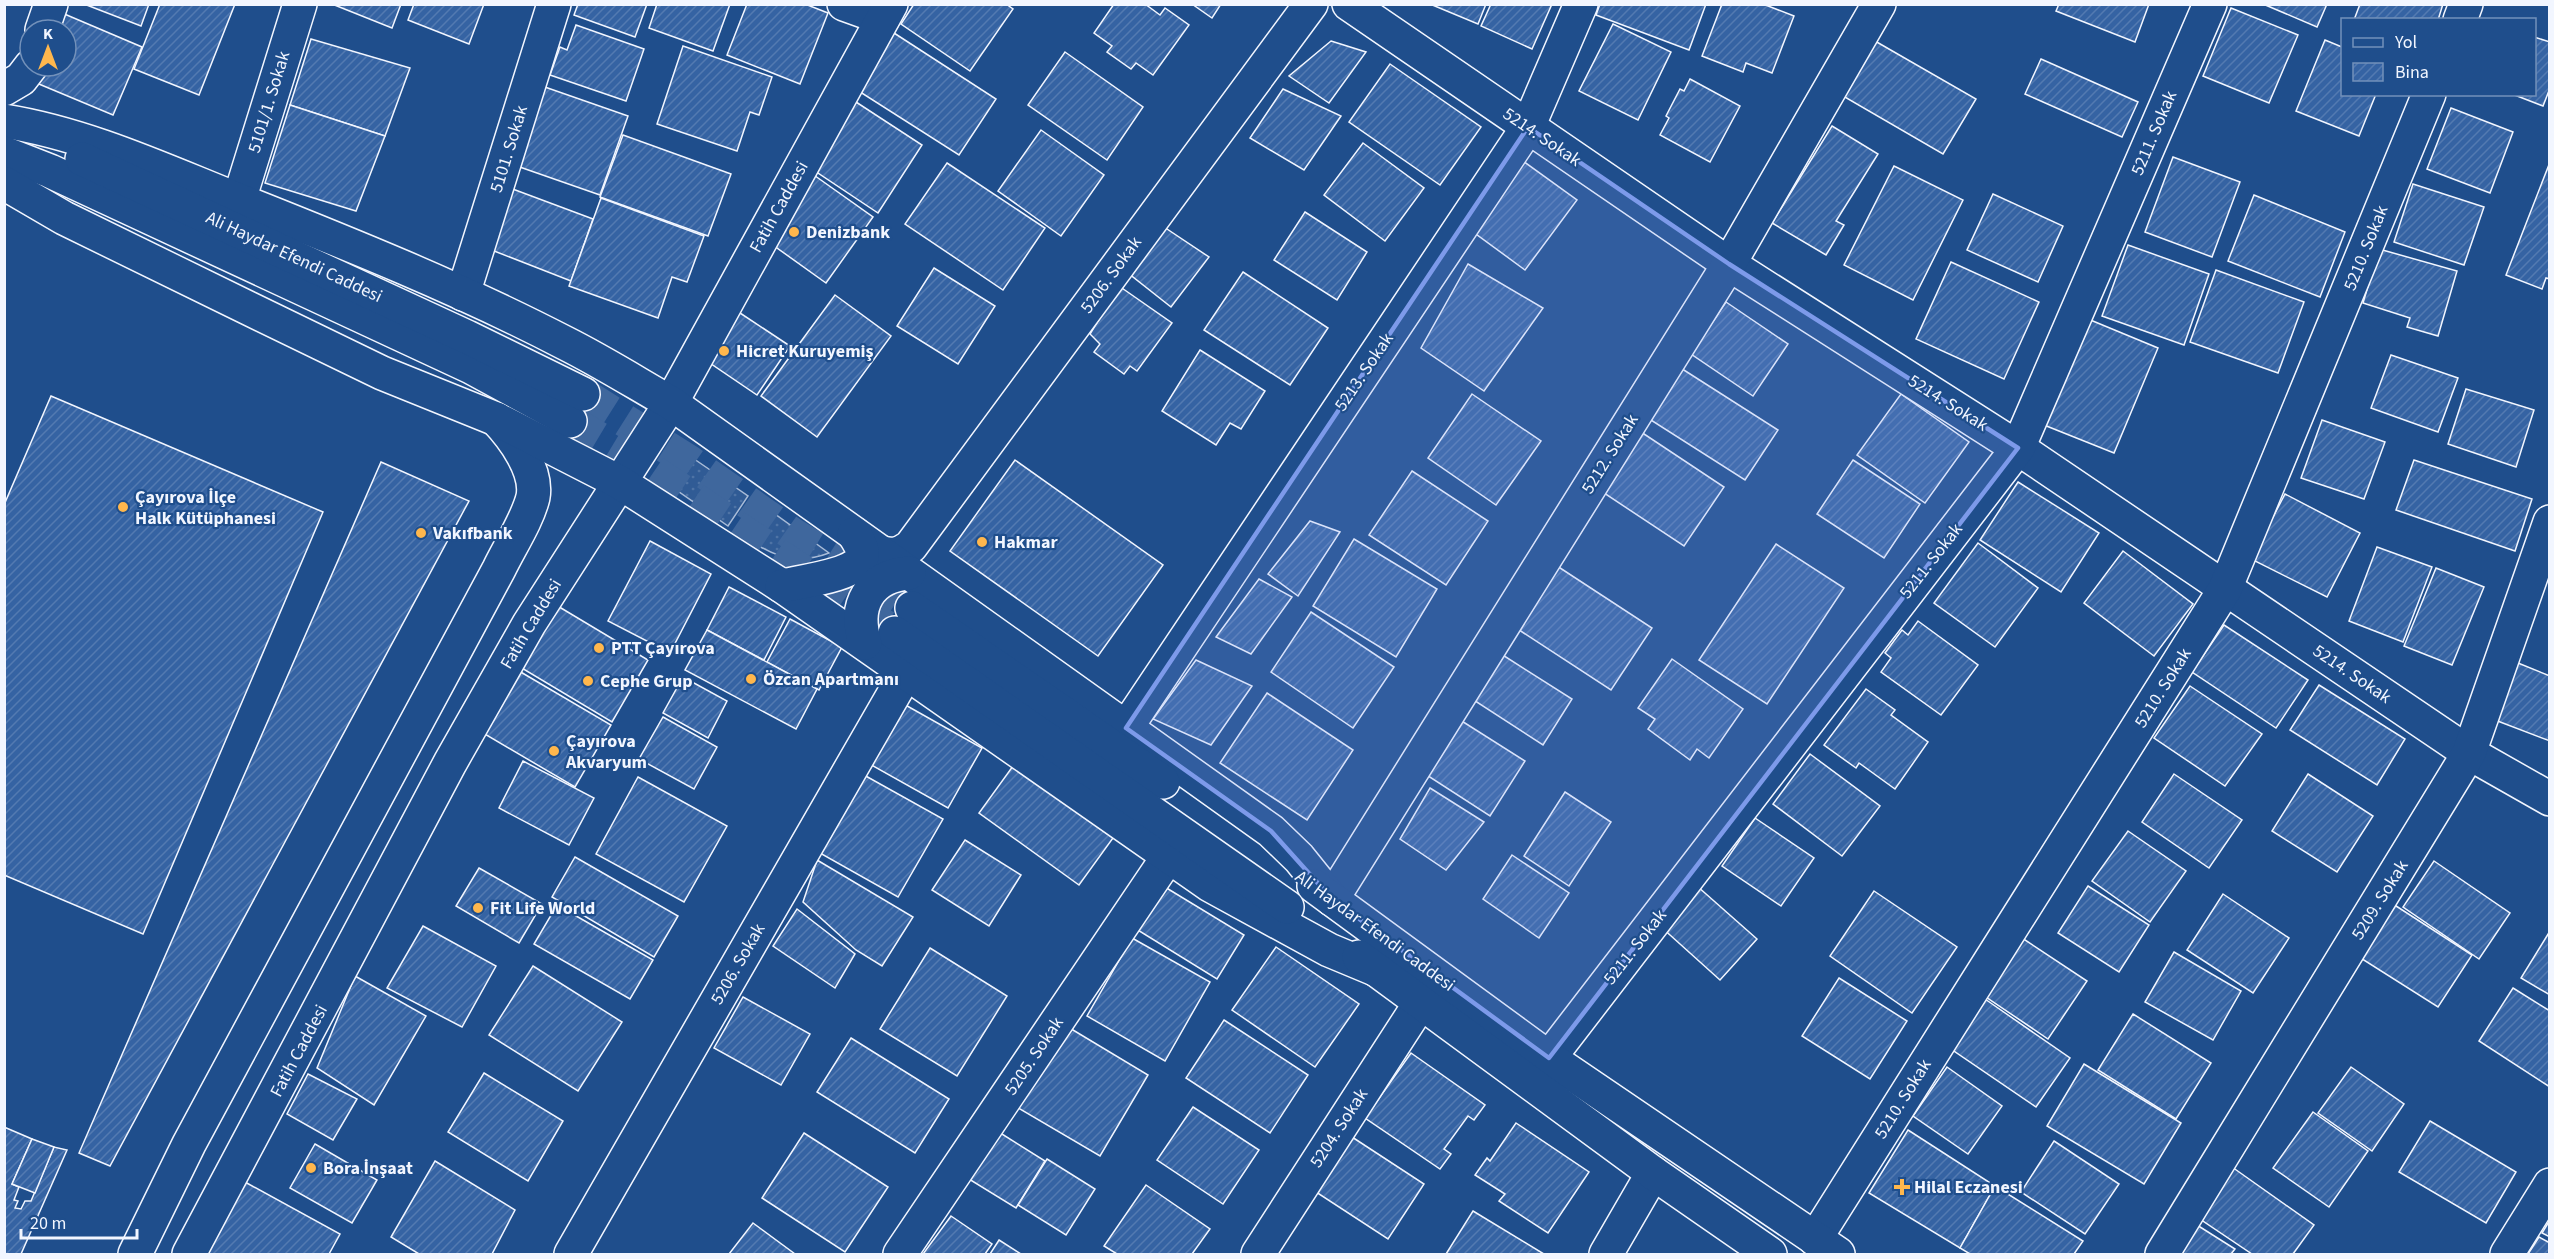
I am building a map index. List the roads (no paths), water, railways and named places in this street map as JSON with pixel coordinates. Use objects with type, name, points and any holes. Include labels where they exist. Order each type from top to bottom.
[{"type":"street","name":"5101/1. Sokak","points":[[239,200],[300,4]]},
{"type":"street","name":"5101. Sokak","points":[[463,294],[554,4]]},
{"type":"street","points":[[844,4],[887,11]]},
{"type":"street","name":"5206. Sokak","points":[[884,553],[1311,4]]},
{"type":"street","name":"5214. Sokak","points":[[1349,4],[1729,264],[2018,448],[2469,753],[2550,799]]},
{"type":"street","name":"5213. Sokak","points":[[1126,728],[1528,127],[1581,4]]},
{"type":"street","name":"5212. Sokak","points":[[1332,898],[1729,264],[1879,4]]},
{"type":"street","name":"5211. Sokak","points":[[1549,1058],[2018,448],[2210,4]]},
{"type":"street","name":"Fatih Caddesi","points":[[189,1254],[450,763],[529,624],[672,403],[887,11]]},
{"type":"street","points":[[4,89],[22,78]]},
{"type":"street","name":"5210. Sokak","points":[[1826,1246],[2225,589],[2428,96]]},
{"type":"street","points":[[4,123],[39,127],[130,156],[239,200],[463,294],[565,343],[672,403],[1270,831],[1299,858],[1332,898]]},
{"type":"street","name":"Ali Haydar Efendi Caddesi","points":[[4,123],[467,337],[576,408],[471,367],[50,171],[4,153]]},
{"type":"street","points":[[4,183],[64,218],[248,308],[382,373],[496,419],[619,482],[782,586],[891,628]]},
{"type":"street","points":[[135,1254],[189,1144],[499,569],[527,512],[533,493],[527,463],[512,437],[496,419]]},
{"type":"street","name":"5209. Sokak","points":[[2162,1254],[2469,753],[2550,522]]},
{"type":"street","points":[[782,586],[846,571],[884,553]]},
{"type":"street","points":[[884,553],[894,574],[885,578],[868,594],[862,607],[860,622],[891,628]]},
{"type":"street","points":[[891,628],[906,673],[1210,885],[1329,950],[1377,970]]},
{"type":"street","name":"Ali Haydar Efendi Caddesi","points":[[891,628],[1332,898],[1549,1058],[1826,1246]]},
{"type":"street","name":"Ali Haydar Efendi Caddesi","points":[[891,628],[1377,970],[1653,1173],[1770,1254]]},
{"type":"street","name":"5206. Sokak","points":[[571,1254],[906,673]]},
{"type":"street","name":"5205. Sokak","points":[[900,1254],[1168,857]]},
{"type":"street","name":"5204. Sokak","points":[[1258,1254],[1421,1002]]},
{"type":"street","points":[[1606,1254],[1653,1173]]},
{"type":"street","points":[[2507,1254],[2550,1185]]},
{"type":"tunnel","points":[[583,394],[690,462],[791,533],[912,608]]},
{"type":"tunnel","points":[[570,421],[647,467],[895,633]]},
{"type":"place","name":"Denizbank","points":[[794,232]]},
{"type":"place","name":"Hicret Kuruyemiş","points":[[724,351]]},
{"type":"place","name":"Çayırova İlçe Halk Kütüphanesi","points":[[123,507]]},
{"type":"place","name":"Vakıfbank","points":[[421,533]]},
{"type":"place","name":"Hakmar","points":[[982,542]]},
{"type":"place","name":"PTT Çayırova","points":[[599,648]]},
{"type":"place","name":"Özcan Apartmanı","points":[[751,679]]},
{"type":"place","name":"Cephe Grup","points":[[588,681]]},
{"type":"place","name":"Çayırova Akvaryum","points":[[554,751]]},
{"type":"place","name":"Fit Life World","points":[[478,908]]},
{"type":"place","name":"Bora İnşaat","points":[[311,1168]]},
{"type":"place","name":"Hilal Eczanesi","points":[[1902,1187]]}]
